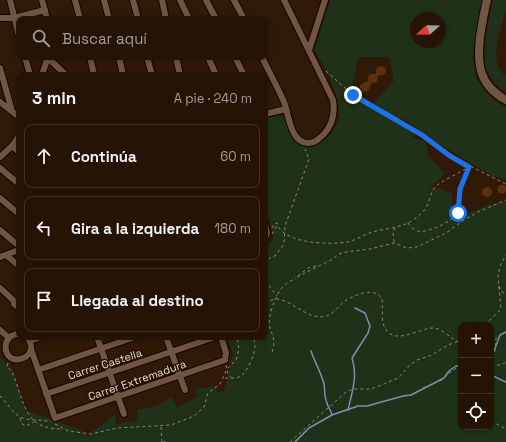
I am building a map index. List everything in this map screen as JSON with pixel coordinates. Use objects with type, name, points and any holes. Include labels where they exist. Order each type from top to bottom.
[{"type":"main road","points":[[487,0],[479,48],[480,69],[488,86],[506,100]]},
{"type":"street","points":[[10,0],[16,25]]},
{"type":"street","points":[[42,0],[46,16]]},
{"type":"street","points":[[75,0],[79,16]]},
{"type":"street","points":[[104,0],[108,16]]},
{"type":"street","points":[[133,0],[137,16]]},
{"type":"street","points":[[162,0],[165,16]]},
{"type":"street","points":[[180,0],[188,16]]},
{"type":"street","points":[[206,0],[214,16]]},
{"type":"street","points":[[234,0],[242,16]]},
{"type":"street","points":[[263,60],[286,109],[293,133],[302,142],[312,143],[318,140],[328,130],[334,116],[333,100],[310,50],[284,0]]},
{"type":"street","points":[[310,50],[325,0]]},
{"type":"street","points":[[22,16],[45,10]]},
{"type":"street","points":[[0,18],[14,18]]},
{"type":"street","points":[[26,60],[29,72]]},
{"type":"street","points":[[43,72],[47,60]]},
{"type":"street","points":[[50,60],[60,72]]},
{"type":"street","points":[[91,60],[93,72]]},
{"type":"street","points":[[120,60],[123,72]]},
{"type":"street","points":[[149,60],[151,72]]},
{"type":"street","points":[[177,60],[179,72]]},
{"type":"street","points":[[209,60],[215,72]]},
{"type":"street","points":[[236,60],[242,72]]},
{"type":"street","points":[[0,68],[12,111]]},
{"type":"street","points":[[0,102],[16,114]]},
{"type":"street","points":[[268,113],[286,109]]},
{"type":"street","points":[[1,154],[12,146],[16,140]]},
{"type":"street","points":[[12,146],[16,149]]},
{"type":"street","points":[[0,168],[16,181]]},
{"type":"street","points":[[0,198],[16,211]]},
{"type":"street","points":[[0,230],[16,243]]},
{"type":"street","points":[[3,256],[16,251]]},
{"type":"street","points":[[3,256],[16,264]]},
{"type":"street","points":[[0,288],[16,304]]},
{"type":"street","points":[[0,330],[8,337]]},
{"type":"street","points":[[16,334],[8,337],[5,343],[5,350],[10,357],[19,360],[26,357],[31,349]]},
{"type":"street","points":[[28,340],[46,394]]},
{"type":"street","points":[[98,340],[124,414]]},
{"type":"street","points":[[38,370],[126,340]]},
{"type":"street","points":[[167,340],[185,390]]},
{"type":"street","name":"Carrer Castella","points":[[46,394],[206,340]]},
{"type":"street","name":"Carrer Extremadura","points":[[46,394],[55,418],[225,360],[226,353],[222,340]]},
{"type":"path","points":[[318,67],[322,68],[333,76],[353,95],[422,135],[450,156],[469,167],[506,184]]},
{"type":"path","points":[[268,260],[271,256],[275,256],[284,244],[285,226],[309,159],[302,142]]},
{"type":"path","points":[[407,223],[417,231],[423,232],[454,217],[458,213],[460,189],[469,167]]},
{"type":"path","points":[[268,235],[275,223],[277,223],[279,228],[294,239],[313,243],[339,243],[350,241],[372,232],[407,223],[424,210],[436,186],[469,167]]},
{"type":"path","points":[[272,352],[275,344],[274,335],[270,327],[271,310],[281,288],[310,266],[317,267],[342,253],[370,249],[394,243],[407,248],[417,247],[446,233],[478,212],[506,200]]},
{"type":"path","points":[[394,243],[393,234],[395,227]]},
{"type":"path","points":[[488,322],[501,310],[498,276],[500,266],[506,255]]},
{"type":"path","points":[[268,285],[277,297]]},
{"type":"path","points":[[499,286],[502,292],[506,294]]},
{"type":"path","points":[[270,301],[276,299],[319,317],[331,314],[347,299],[370,292],[375,292],[380,294],[382,298],[383,322],[386,331],[391,334],[407,335],[435,328],[444,332],[456,342],[432,355],[417,360],[398,378],[371,389],[353,389],[346,392],[290,442]]},
{"type":"path","points":[[494,352],[496,338],[506,332]]},
{"type":"path","points":[[0,396],[20,417],[28,420],[46,420],[72,433],[88,434],[117,428],[177,424],[198,413],[204,407],[208,393],[220,384],[227,369],[234,363],[238,354],[237,340]]},
{"type":"path","points":[[224,378],[241,376],[250,363],[255,349],[254,340]]},
{"type":"path","points":[[10,357],[7,367],[13,373],[27,413],[35,422],[42,426],[53,429],[64,429]]},
{"type":"path","points":[[494,365],[501,365],[506,362]]},
{"type":"path","points":[[423,388],[442,380],[458,366]]},
{"type":"path","points":[[227,369],[230,377],[233,378]]},
{"type":"path","points":[[20,417],[22,424],[26,426],[35,422]]},
{"type":"path","points":[[494,423],[506,429]]},
{"type":"path","points":[[161,426],[162,442]]},
{"type":"green space","points":[[330,0],[483,0],[472,56],[476,78],[484,90],[495,101],[506,107],[506,180],[493,176],[436,142],[401,117],[399,122],[416,133],[412,137],[426,142],[428,156],[445,173],[428,191],[439,188],[452,194],[452,206],[461,216],[506,200],[506,442],[0,442],[0,357],[13,370],[25,410],[81,430],[86,435],[115,415],[116,424],[138,421],[137,410],[156,406],[172,397],[177,408],[198,396],[195,389],[216,386],[216,392],[224,391],[233,355],[229,340],[268,340],[268,244],[274,239],[268,218],[268,118],[286,115],[292,134],[298,139],[316,144],[327,138],[335,129],[339,118],[339,106],[331,82],[315,50]],"holes":[[[359,57],[389,57],[394,81],[370,107],[352,97],[353,83]]]},
{"type":"green space","points":[[493,0],[506,0],[506,11],[496,47],[496,54],[499,69],[504,75],[506,74],[506,92],[499,87],[488,73],[484,59],[485,43]]},
{"type":"building","points":[[380,66],[384,67],[386,70],[385,74],[378,76],[377,82],[371,84],[368,91],[362,91],[360,85],[368,81],[370,74],[376,74],[376,69]]},
{"type":"building","points":[[500,185],[504,185],[506,189],[504,193],[500,193],[498,191],[498,187]]},
{"type":"building","points":[[485,187],[489,187],[491,188],[491,196],[485,197],[482,194],[482,190]]},
{"type":"waterway","points":[[348,410],[353,390],[354,378],[354,365],[352,358],[368,333],[370,326],[365,313],[355,308]]},
{"type":"waterway","points":[[494,351],[500,335],[506,332]]},
{"type":"waterway","points":[[311,351],[323,380],[325,398],[332,415]]},
{"type":"waterway","points":[[295,442],[309,428],[332,415],[358,406],[367,406],[411,395],[444,378],[449,371],[458,366]]},
{"type":"waterway","points":[[494,376],[506,382]]},
{"type":"route","points":[[353,95],[398,120],[422,135],[459,162],[469,167],[460,189],[458,213]]}]
